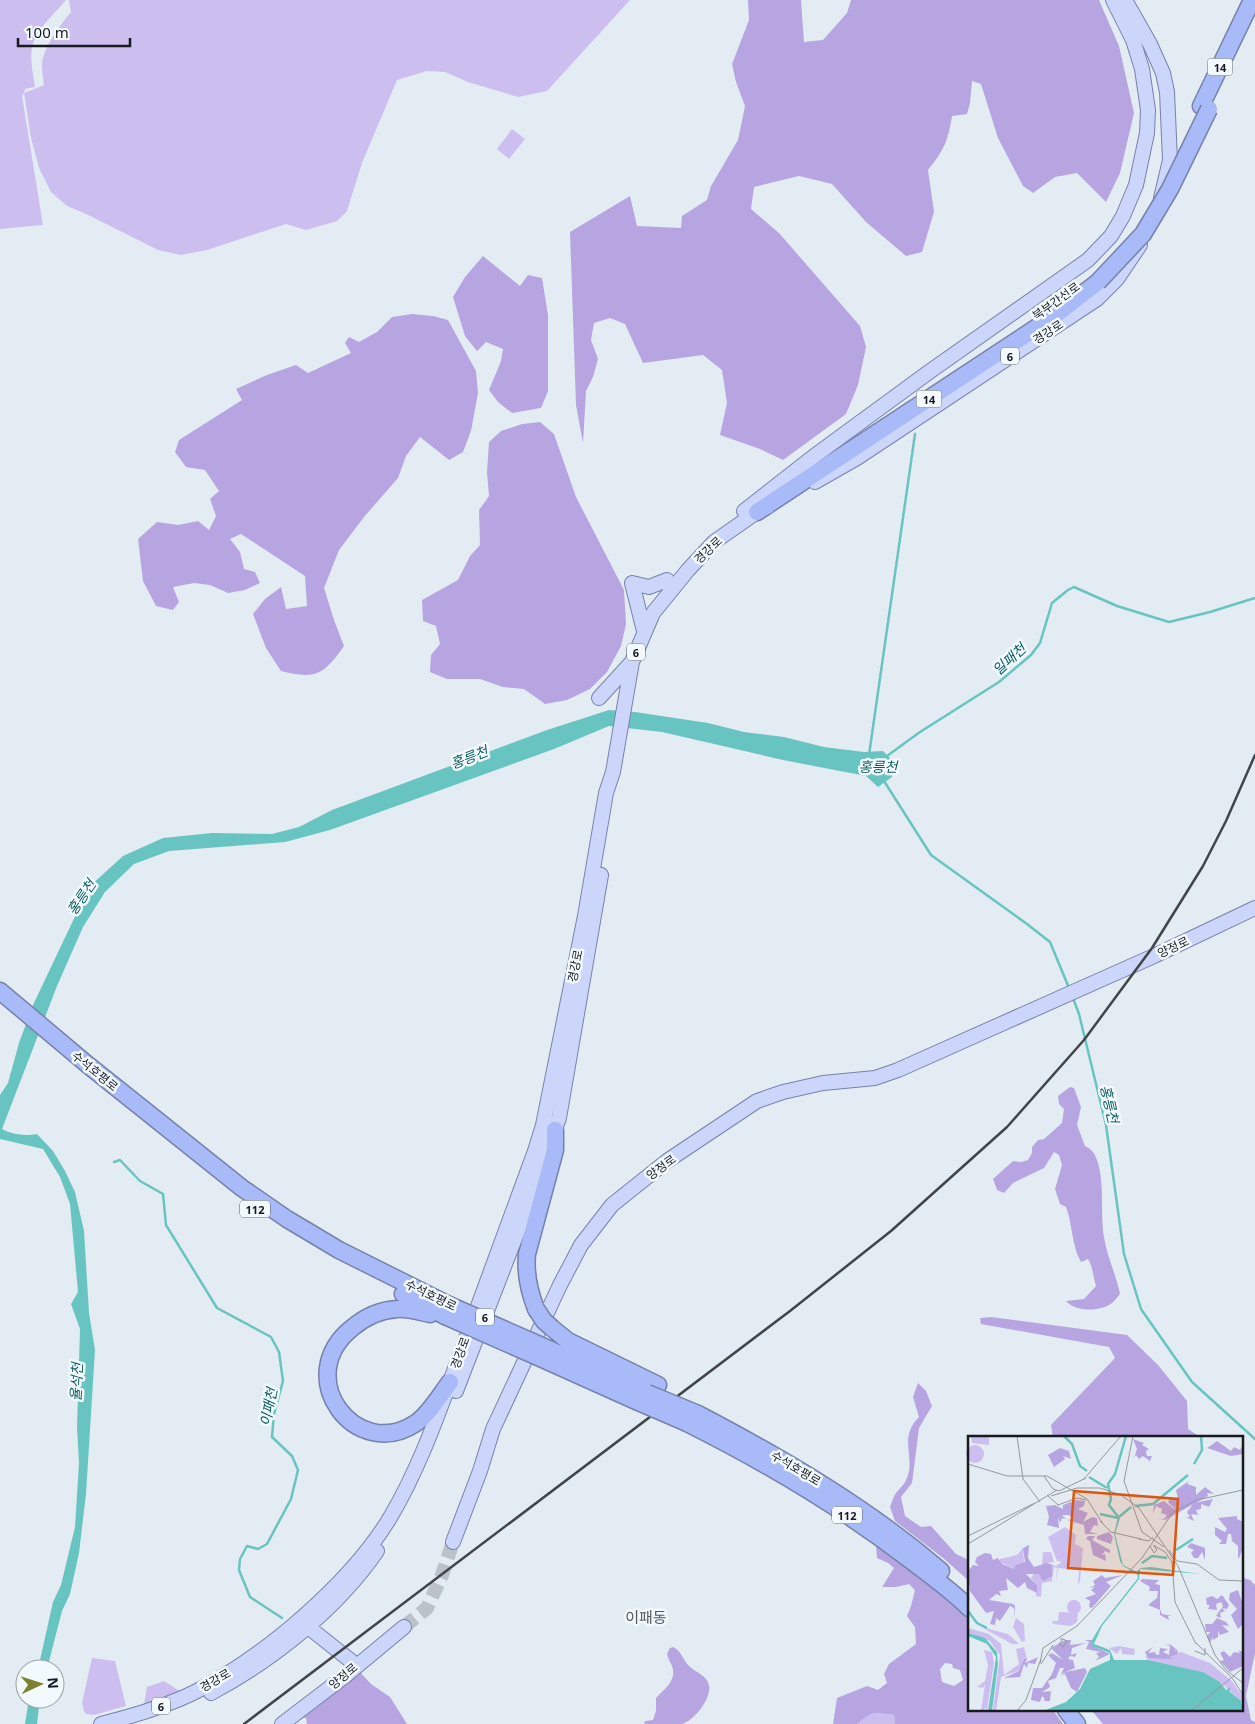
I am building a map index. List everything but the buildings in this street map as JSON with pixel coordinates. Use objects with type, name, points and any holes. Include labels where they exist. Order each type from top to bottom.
[{"type":"highway","name":"북부간선로","points":[[755,508],[1054,316],[1092,272],[1142,234],[1170,190],[1205,108],[1240,34],[1252,0]]},
{"type":"highway","name":"북부간선로","points":[[1240,34],[1255,13]]},
{"type":"highway","name":"수석호평로","points":[[0,991],[184,1156],[248,1204],[284,1228],[338,1260],[540,1352],[698,1414],[721,1433],[886,1541],[956,1595],[968,1607]]},
{"type":"highway","name":"수석호평로","points":[[0,1005],[86,1069]]},
{"type":"highway","points":[[555,1130],[554,1150],[527,1254],[528,1283],[536,1309],[544,1321],[568,1341],[647,1393]]},
{"type":"highway","points":[[447,1310],[398,1309],[379,1312],[369,1316],[346,1332],[334,1350],[329,1362],[327,1376],[328,1389],[340,1413],[351,1422],[370,1431],[388,1432],[416,1422],[430,1408],[450,1382]]},
{"type":"highway","name":"수석호평로","points":[[647,1393],[721,1433],[817,1480],[869,1515],[925,1557],[968,1594]]},
{"type":"highway","points":[[1068,1712],[1077,1724]]},
{"type":"highway","points":[[1081,1712],[1090,1724]]},
{"type":"main road","name":"경강로","points":[[135,1724],[148,1721],[183,1706],[238,1678],[270,1656],[303,1623],[371,1546],[392,1515],[415,1470],[450,1382],[543,1125],[585,916],[606,793],[613,772],[632,662],[644,631],[659,605],[714,542],[813,457],[929,372],[1092,272],[1124,216],[1136,185],[1147,133],[1148,110],[1146,88],[1133,40],[1113,0]]},
{"type":"main road","name":"경강로","points":[[659,605],[662,589],[668,580],[704,541],[755,508],[820,480],[858,458],[1097,299],[1117,279],[1143,241],[1160,201],[1170,160],[1167,92],[1162,73],[1150,44],[1125,0]]},
{"type":"main road","points":[[1146,88],[1148,81],[1155,80],[1167,92]]},
{"type":"main road","points":[[1147,133],[1149,142],[1156,150],[1164,146],[1170,126]]},
{"type":"main road","points":[[1092,272],[1117,279]]},
{"type":"main road","points":[[644,631],[632,582],[649,587],[668,580]]},
{"type":"main road","points":[[599,698],[632,662]]},
{"type":"main road","name":"경강로","points":[[101,1724],[158,1707],[196,1691],[258,1654],[303,1623],[361,1574],[407,1503],[426,1464],[464,1370],[555,1130],[563,1097],[593,928],[614,788],[613,772]]},
{"type":"main road","name":"양정로","points":[[453,1542],[480,1471],[492,1429],[580,1245],[612,1205],[667,1161],[757,1101],[783,1092],[823,1083],[875,1078],[898,1070],[1154,956],[1255,908]]},
{"type":"main road","points":[[303,1623],[356,1665]]},
{"type":"main road","name":"양정로","points":[[282,1724],[404,1627]]},
{"type":"shaded area","points":[[0,0],[66,0],[35,38],[31,54],[35,87],[25,89],[22,96],[43,225],[0,229]]},
{"type":"shaded area","points":[[69,0],[630,0],[547,91],[518,97],[468,82],[445,72],[427,71],[397,80],[362,163],[347,211],[337,221],[306,230],[286,224],[207,250],[181,255],[158,250],[67,206],[51,192],[39,168],[31,138],[24,93],[44,85],[42,67],[45,52],[62,23],[71,12]]},
{"type":"shaded area","points":[[748,0],[801,0],[804,42],[823,40],[847,13],[851,0],[1099,0],[1119,46],[1134,113],[1120,173],[1106,202],[1077,173],[1055,177],[1033,193],[1023,186],[998,138],[981,84],[972,81],[967,114],[952,116],[944,145],[928,170],[934,212],[922,252],[906,256],[866,222],[832,184],[799,176],[754,187],[751,209],[779,233],[860,326],[866,347],[858,385],[846,414],[783,460],[760,449],[720,435],[727,403],[722,370],[703,355],[643,363],[625,324],[610,318],[594,323],[591,340],[598,359],[593,377],[586,391],[583,443],[576,405],[570,232],[630,196],[637,226],[681,228],[682,216],[707,200],[711,186],[738,140],[745,106],[736,82],[732,64],[749,20]]},
{"type":"shaded area","points":[[512,129],[525,139],[509,159],[497,149]]},
{"type":"shaded area","points":[[483,256],[520,286],[528,275],[542,278],[548,315],[548,391],[541,408],[512,413],[498,402],[489,390],[501,361],[503,349],[486,342],[477,351],[465,336],[453,297],[465,277]]},
{"type":"shaded area","points":[[412,314],[448,320],[476,371],[478,393],[471,431],[463,452],[449,460],[420,437],[406,456],[398,478],[364,517],[339,550],[324,588],[344,646],[331,663],[325,669],[311,674],[293,674],[281,671],[266,648],[253,614],[265,599],[281,587],[286,609],[307,606],[305,576],[241,534],[230,539],[240,552],[244,569],[255,572],[260,583],[245,590],[228,593],[210,585],[194,583],[173,587],[179,602],[173,610],[156,606],[143,581],[138,539],[157,522],[178,525],[198,521],[209,530],[216,516],[210,499],[219,491],[205,470],[186,467],[175,452],[179,440],[242,400],[236,389],[296,365],[308,373],[351,353],[345,343],[349,337],[359,342],[377,332],[392,317]]},
{"type":"shaded area","points":[[540,422],[554,434],[576,497],[624,590],[626,624],[621,646],[607,672],[590,689],[567,700],[545,704],[524,689],[503,687],[480,679],[447,679],[430,672],[431,655],[440,644],[436,626],[423,621],[422,600],[458,580],[470,556],[480,545],[479,510],[489,496],[487,472],[489,442],[501,431],[522,424]]},
{"type":"shaded area","points":[[1070,1087],[1074,1088],[1081,1107],[1077,1125],[1085,1146],[1091,1150],[1097,1160],[1102,1188],[1104,1237],[1120,1294],[1107,1306],[1088,1310],[1070,1305],[1066,1301],[1084,1299],[1096,1286],[1088,1259],[1081,1262],[1078,1255],[1066,1207],[1060,1204],[1055,1189],[1062,1165],[1059,1155],[1054,1152],[1044,1168],[1013,1183],[1004,1193],[997,1190],[993,1179],[1013,1161],[1021,1162],[1028,1160],[1032,1153],[1032,1147],[1038,1140],[1044,1139],[1062,1123],[1064,1109],[1059,1104],[1058,1096]]},
{"type":"shaded area","points":[[991,1317],[1127,1335],[1158,1365],[1187,1401],[1188,1429],[1197,1436],[1053,1436],[1051,1425],[1115,1358],[1109,1347],[981,1324],[980,1318]]},
{"type":"shaded area","points":[[918,1383],[926,1391],[932,1406],[919,1428],[912,1483],[901,1497],[905,1516],[921,1527],[931,1526],[956,1554],[968,1560],[968,1580],[895,1521],[890,1507],[894,1496],[905,1482],[909,1472],[909,1433],[919,1417],[913,1397]]},
{"type":"shaded area","points":[[876,1545],[914,1570],[968,1616],[968,1712],[1054,1712],[1063,1724],[895,1724],[894,1715],[874,1713],[857,1724],[833,1724],[837,1698],[867,1686],[878,1690],[887,1683],[884,1674],[889,1664],[916,1644],[915,1627],[907,1616],[915,1590],[909,1584],[896,1587],[882,1587],[894,1568],[877,1558]],"holes":[[[945,1663],[952,1664],[953,1668],[960,1670],[963,1680],[954,1686],[942,1682],[940,1669]]]},
{"type":"shaded area","points":[[1242,1577],[1250,1580],[1255,1585],[1255,1653],[1246,1696],[1251,1720],[1255,1724],[1103,1724],[1093,1712],[1242,1712]]},
{"type":"shaded area","points":[[673,1647],[690,1667],[706,1679],[709,1685],[708,1696],[697,1714],[687,1722],[682,1724],[644,1724],[645,1721],[653,1720],[656,1711],[656,1698],[672,1680],[673,1671],[667,1654],[670,1648]]},
{"type":"shaded area","points":[[92,1658],[115,1661],[126,1706],[94,1715],[86,1714],[82,1703]]},
{"type":"shaded area","points":[[359,1671],[371,1684],[390,1697],[407,1724],[307,1724],[306,1718],[298,1717]]},
{"type":"shaded area","points":[[164,1681],[181,1692],[144,1704],[147,1687]]},
{"type":"shaded area","points":[[879,1712],[894,1715],[895,1724],[857,1724],[868,1714]]},
{"type":"water","name":"홍릉천","points":[[609,710],[635,712],[708,723],[744,732],[784,737],[824,747],[864,752],[883,751],[893,761],[892,777],[878,787],[866,776],[783,760],[662,732],[609,726],[554,749],[330,830],[285,842],[169,851],[134,864],[105,892],[83,927],[57,986],[2,1129],[10,1133],[37,1134],[53,1151],[75,1192],[84,1231],[89,1313],[95,1350],[86,1494],[79,1553],[70,1594],[62,1611],[50,1659],[40,1659],[53,1602],[61,1585],[75,1527],[79,1463],[77,1427],[80,1329],[71,1304],[78,1292],[70,1204],[60,1177],[43,1149],[0,1139],[0,1095],[8,1083],[19,1043],[33,1005],[89,887],[123,856],[163,838],[212,833],[272,834],[299,827],[332,810],[547,730]]},
{"type":"water","points":[[27,1709],[39,1709],[37,1724],[25,1724]]},
{"type":"waterway","points":[[869,755],[915,434]]},
{"type":"waterway","name":"일패천","points":[[887,756],[920,732],[999,682],[1031,655],[1040,643],[1052,603],[1074,587],[1117,606],[1169,622],[1255,598]]},
{"type":"waterway","name":"홍릉천","points":[[884,781],[931,855],[1050,942],[1069,988]]},
{"type":"waterway","name":"홍릉천","points":[[1073,998],[1079,1014],[1106,1125],[1124,1254],[1141,1309],[1192,1382],[1255,1439]]},
{"type":"waterway","name":"이패천","points":[[114,1162],[120,1160],[140,1181],[163,1194],[166,1225],[217,1308],[271,1337],[279,1352],[283,1381],[274,1414],[272,1437],[292,1456],[298,1470],[291,1499],[267,1544],[258,1549],[247,1546],[240,1559],[239,1570],[250,1597],[282,1618]]},
{"type":"tunnel","points":[[404,1627],[427,1608],[442,1575],[453,1542]]},
{"type":"railway","points":[[244,1724],[790,1311],[891,1231],[1007,1127],[1084,1040],[1152,948],[1203,866],[1226,821],[1255,755]]},
{"type":"district","name":"이패동","points":[[646,1617]]},
{"type":"water label","name":"율석천","points":[[76,1382]]}]
